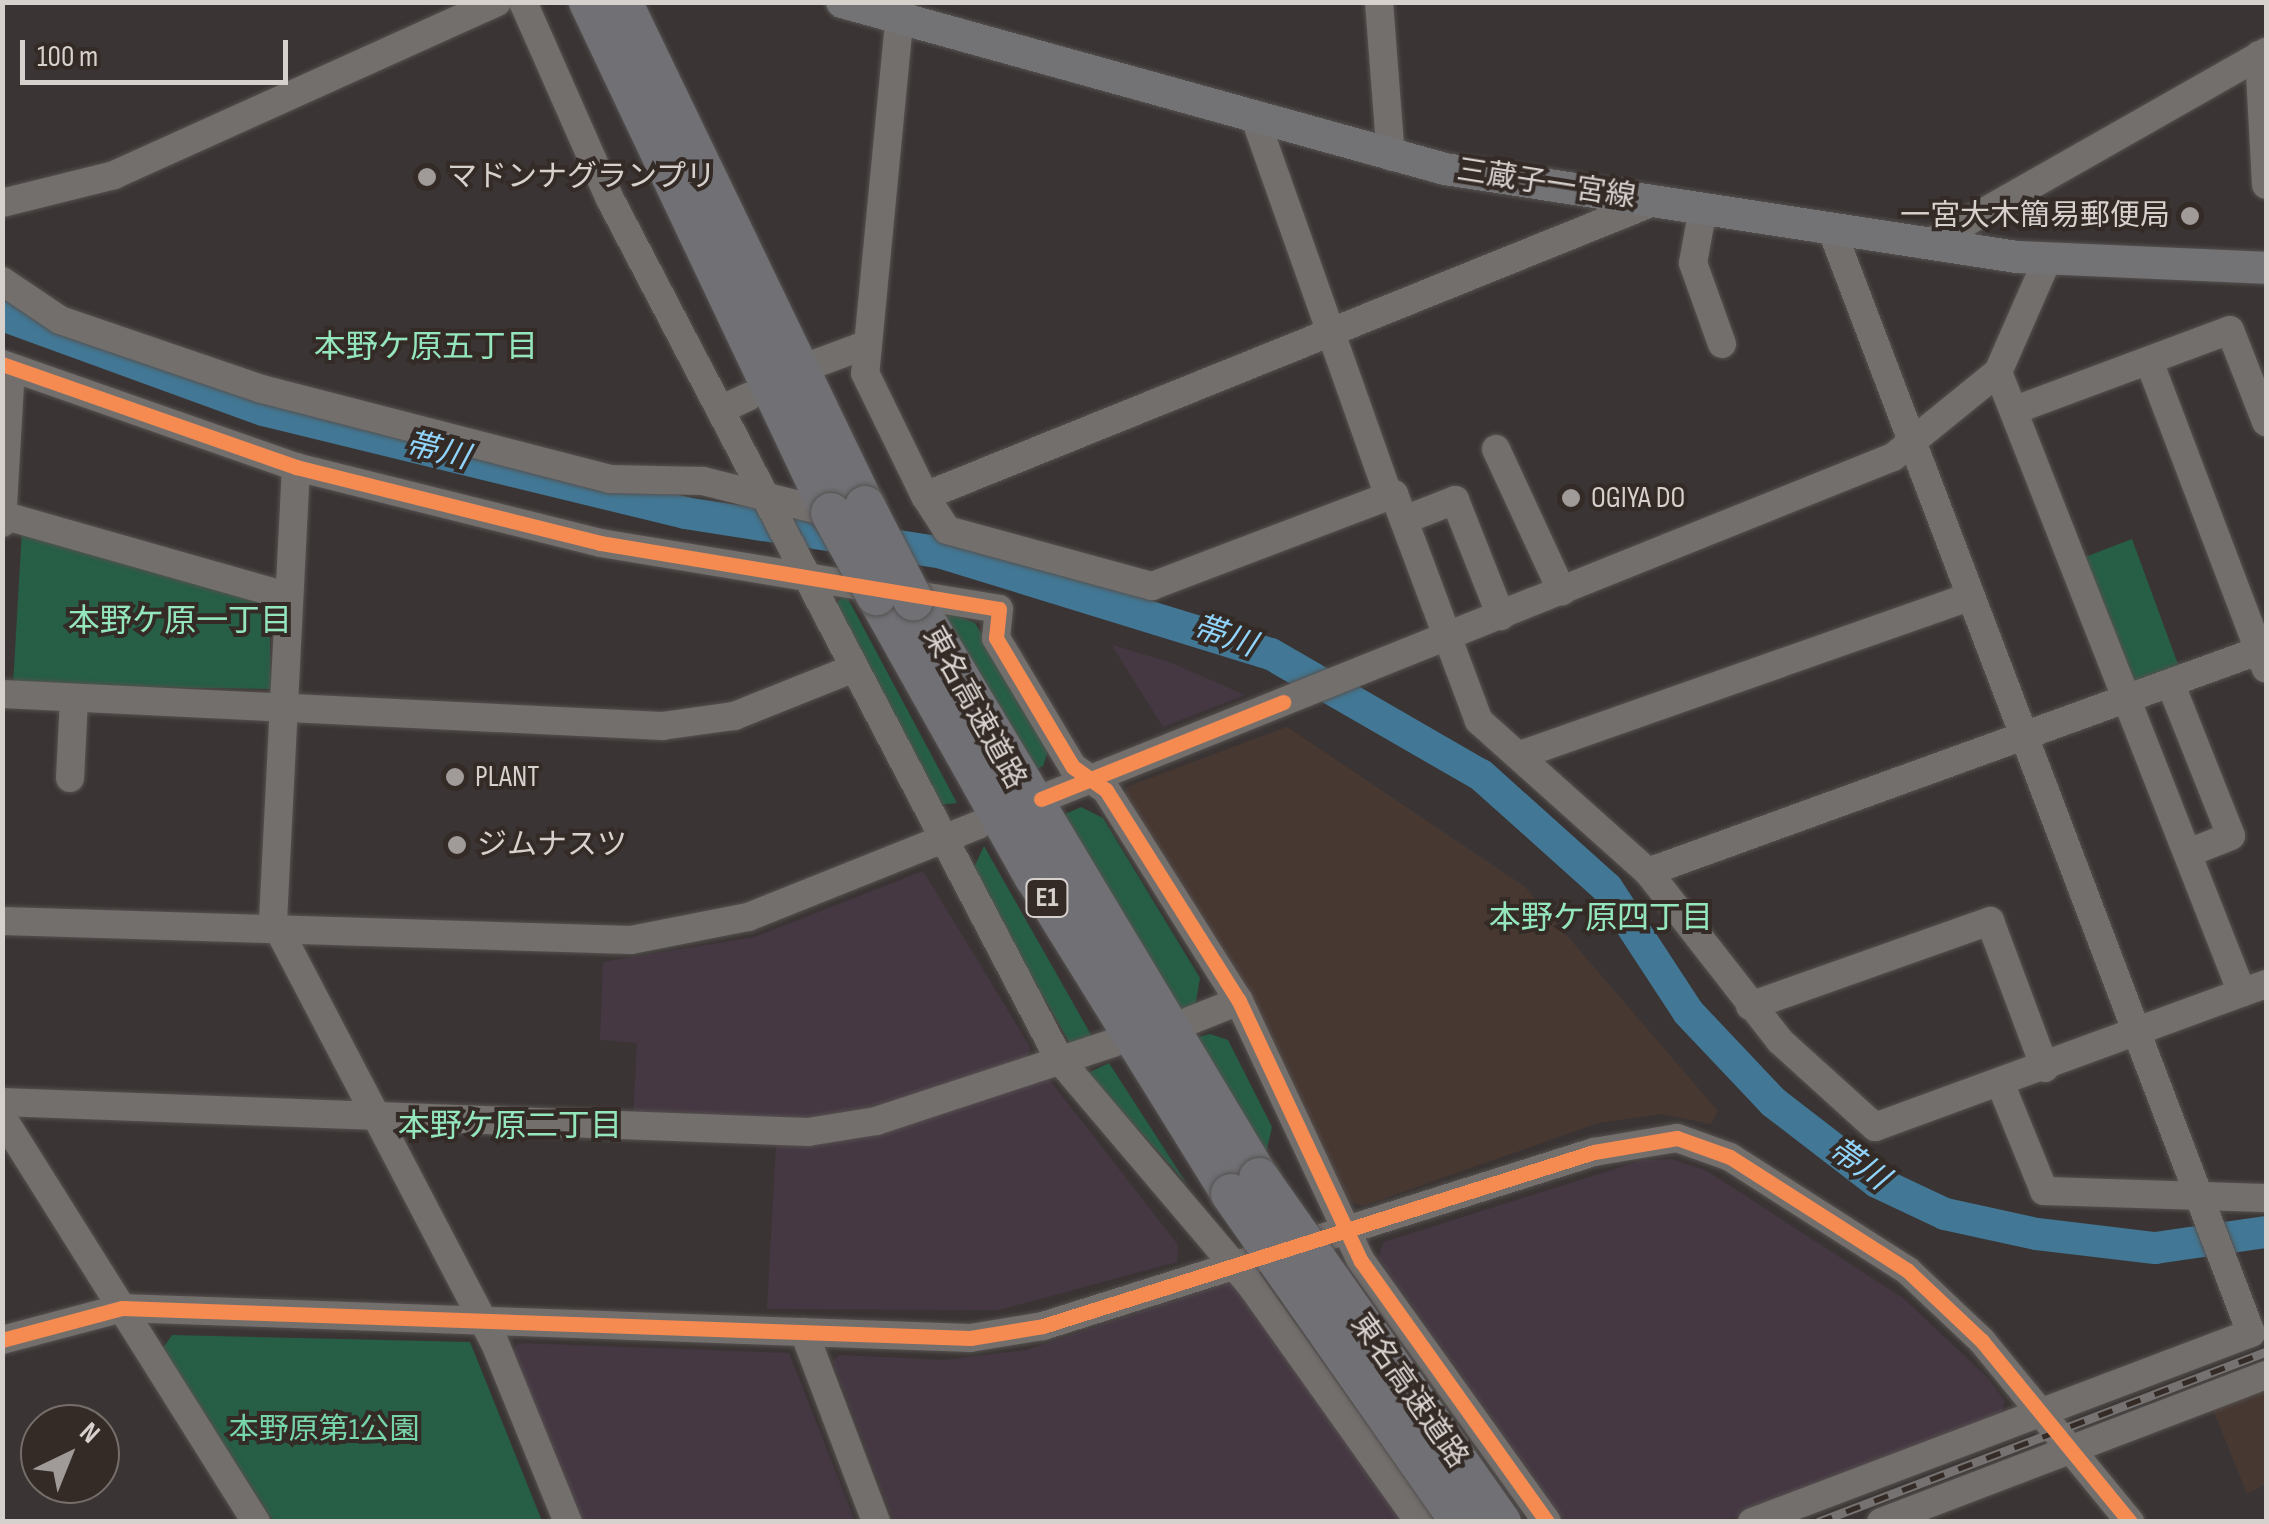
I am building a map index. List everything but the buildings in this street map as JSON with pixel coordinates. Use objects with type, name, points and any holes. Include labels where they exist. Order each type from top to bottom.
[{"type":"highway","name":"東名高速道路","points":[[589,2],[894,597],[1245,1186],[1460,1522]]},
{"type":"highway","name":"東名高速道路","points":[[622,2],[848,509]]},
{"type":"highway","name":"東名高速道路","points":[[1245,1186],[1500,1522]]},
{"type":"main road","name":"三蔵子一宮線","points":[[842,2],[900,11],[1256,121],[1391,158],[1833,233],[1926,245],[2048,258],[2266,268]]},
{"type":"street","points":[[2,203],[114,175],[497,2]]},
{"type":"street","points":[[523,2],[762,496],[1059,1059],[1231,1260],[1418,1522]]},
{"type":"street","points":[[1379,2],[1391,158]]},
{"type":"street","points":[[900,11],[865,373],[925,496],[947,530],[1152,586],[1396,508],[1455,500],[1501,616]]},
{"type":"street","points":[[1926,245],[2263,53],[2266,184]]},
{"type":"street","points":[[1256,121],[1478,721],[1648,872],[1750,1006],[1876,1126],[2001,1084],[2254,989],[2188,853],[1998,372]]},
{"type":"street","points":[[925,496],[1656,201]]},
{"type":"street","points":[[1703,208],[1693,264],[1722,344]]},
{"type":"street","points":[[1752,1522],[2251,1333],[1964,598],[1833,233]]},
{"type":"street","points":[[1042,799],[1562,592],[1909,448],[1998,372],[2048,258]]},
{"type":"street","points":[[2,281],[60,320],[262,390],[610,479],[848,509]]},
{"type":"street","points":[[2015,410],[2230,330],[2266,422]]},
{"type":"street","points":[[817,363],[868,344]]},
{"type":"street","points":[[1648,872],[2125,701],[2264,656],[2148,361]]},
{"type":"street","points":[[2,523],[7,366],[296,467],[601,542],[802,573],[998,610],[996,638],[1073,767],[1090,779],[1238,1001],[1345,1230],[1547,1522]]},
{"type":"street","points":[[720,410],[748,397]]},
{"type":"street","points":[[1496,449],[1562,592]]},
{"type":"street","points":[[296,467],[286,596],[278,932],[482,1316],[568,1522]]},
{"type":"street","points":[[3,516],[286,596]]},
{"type":"street","points":[[1520,755],[1964,598]]},
{"type":"street","points":[[2,694],[693,724],[852,668]]},
{"type":"street","points":[[2171,686],[2231,836],[2188,853]]},
{"type":"street","points":[[70,778],[74,698]]},
{"type":"street","points":[[2,921],[525,940],[678,934],[748,917],[978,824]]},
{"type":"street","points":[[1750,1006],[1990,921],[2045,1068]]},
{"type":"street","points":[[1190,1022],[1238,1001]]},
{"type":"street","points":[[2,1102],[808,1132],[876,1121],[1114,1043]]},
{"type":"street","points":[[2001,1084],[2044,1191],[2203,1206],[2266,1198]]},
{"type":"street","points":[[2,1117],[256,1522]]},
{"type":"street","points":[[2,1340],[122,1308],[482,1316],[970,1338],[1043,1326],[1231,1260],[1345,1230],[1594,1152],[1677,1138],[1730,1157],[1908,1271],[2040,1412],[2130,1522]]},
{"type":"street","points":[[804,1332],[876,1522]]},
{"type":"street","points":[[1882,1522],[2266,1375]]},
{"type":"shaded area","points":[[1112,645],[1169,662],[1245,695],[1163,727]]},
{"type":"shaded area","points":[[1287,727],[1524,886],[1718,1111],[1711,1124],[1662,1114],[1598,1123],[1363,1206],[1349,1201],[1259,1016],[1125,796],[1126,787]]},
{"type":"shaded area","points":[[923,871],[1030,1047],[1027,1062],[825,1120],[633,1120],[637,1043],[600,1040],[603,962],[755,937]]},
{"type":"shaded area","points":[[1045,1074],[1178,1245],[1177,1262],[998,1310],[767,1309],[776,1145]]},
{"type":"shaded area","points":[[1672,1159],[1707,1171],[1904,1299],[1988,1378],[2005,1401],[2000,1416],[1724,1521],[1565,1521],[1378,1257],[1384,1242],[1643,1160]]},
{"type":"shaded area","points":[[1229,1282],[1242,1287],[1410,1521],[894,1521],[833,1361],[840,1355],[944,1360],[1027,1350]]},
{"type":"shaded area","points":[[518,1343],[789,1353],[855,1521],[579,1521],[512,1355]]},
{"type":"shaded area","points":[[2266,1385],[2266,1484],[2247,1494],[2212,1407]]},
{"type":"green space","points":[[22,530],[269,603],[271,689],[13,685]]},
{"type":"green space","points":[[2132,539],[2179,667],[2128,686],[2080,559]]},
{"type":"green space","points":[[845,593],[957,803],[938,805],[834,606]]},
{"type":"green space","points":[[933,606],[975,623],[1049,748],[1043,766],[1027,773]]},
{"type":"green space","points":[[1081,807],[1103,818],[1200,978],[1195,1007],[1169,1017],[1052,820]]},
{"type":"green space","points":[[984,846],[1094,1040],[1071,1045],[972,872]]},
{"type":"green space","points":[[1210,1034],[1228,1040],[1272,1127],[1263,1166],[1183,1041]]},
{"type":"green space","points":[[1109,1063],[1187,1184],[1088,1073]]},
{"type":"green space","name":"本野原第1公園","points":[[172,1335],[470,1342],[542,1521],[273,1521],[163,1348]]},
{"type":"waterway","name":"帯川","points":[[2,315],[263,410],[685,513],[942,553],[1271,654],[1481,775],[1607,888],[1688,1012],[1773,1102],[1877,1182],[1945,1214],[2037,1234],[2155,1248],[2266,1232]]},
{"type":"railway","points":[[1818,1522],[2266,1352]]},
{"type":"cycle path","points":[[2,364],[296,467],[601,543],[999,609],[996,638],[1073,767],[1106,790],[1239,1001],[1361,1261],[1547,1522]]},
{"type":"cycle path","points":[[1041,799],[1283,702]]},
{"type":"cycle path","points":[[2,1340],[122,1308],[970,1338],[1043,1326],[1594,1152],[1677,1138],[1730,1157],[1908,1271],[1982,1341],[2130,1522]]},
{"type":"place","name":"マドンナグランプリ","points":[[427,177]]},
{"type":"place","name":"一宮大木簡易郵便局","points":[[2190,216]]},
{"type":"place","name":"OGIYA DO","points":[[1571,498]]},
{"type":"place","name":"PLANT","points":[[455,777]]},
{"type":"place","name":"ジムナスツ","points":[[457,845]]},
{"type":"district","name":"本野ケ原五丁目","points":[[426,348]]},
{"type":"district","name":"本野ケ原一丁目","points":[[180,622]]},
{"type":"district","name":"本野ケ原四丁目","points":[[1601,919]]},
{"type":"district","name":"本野ケ原二丁目","points":[[510,1127]]}]
